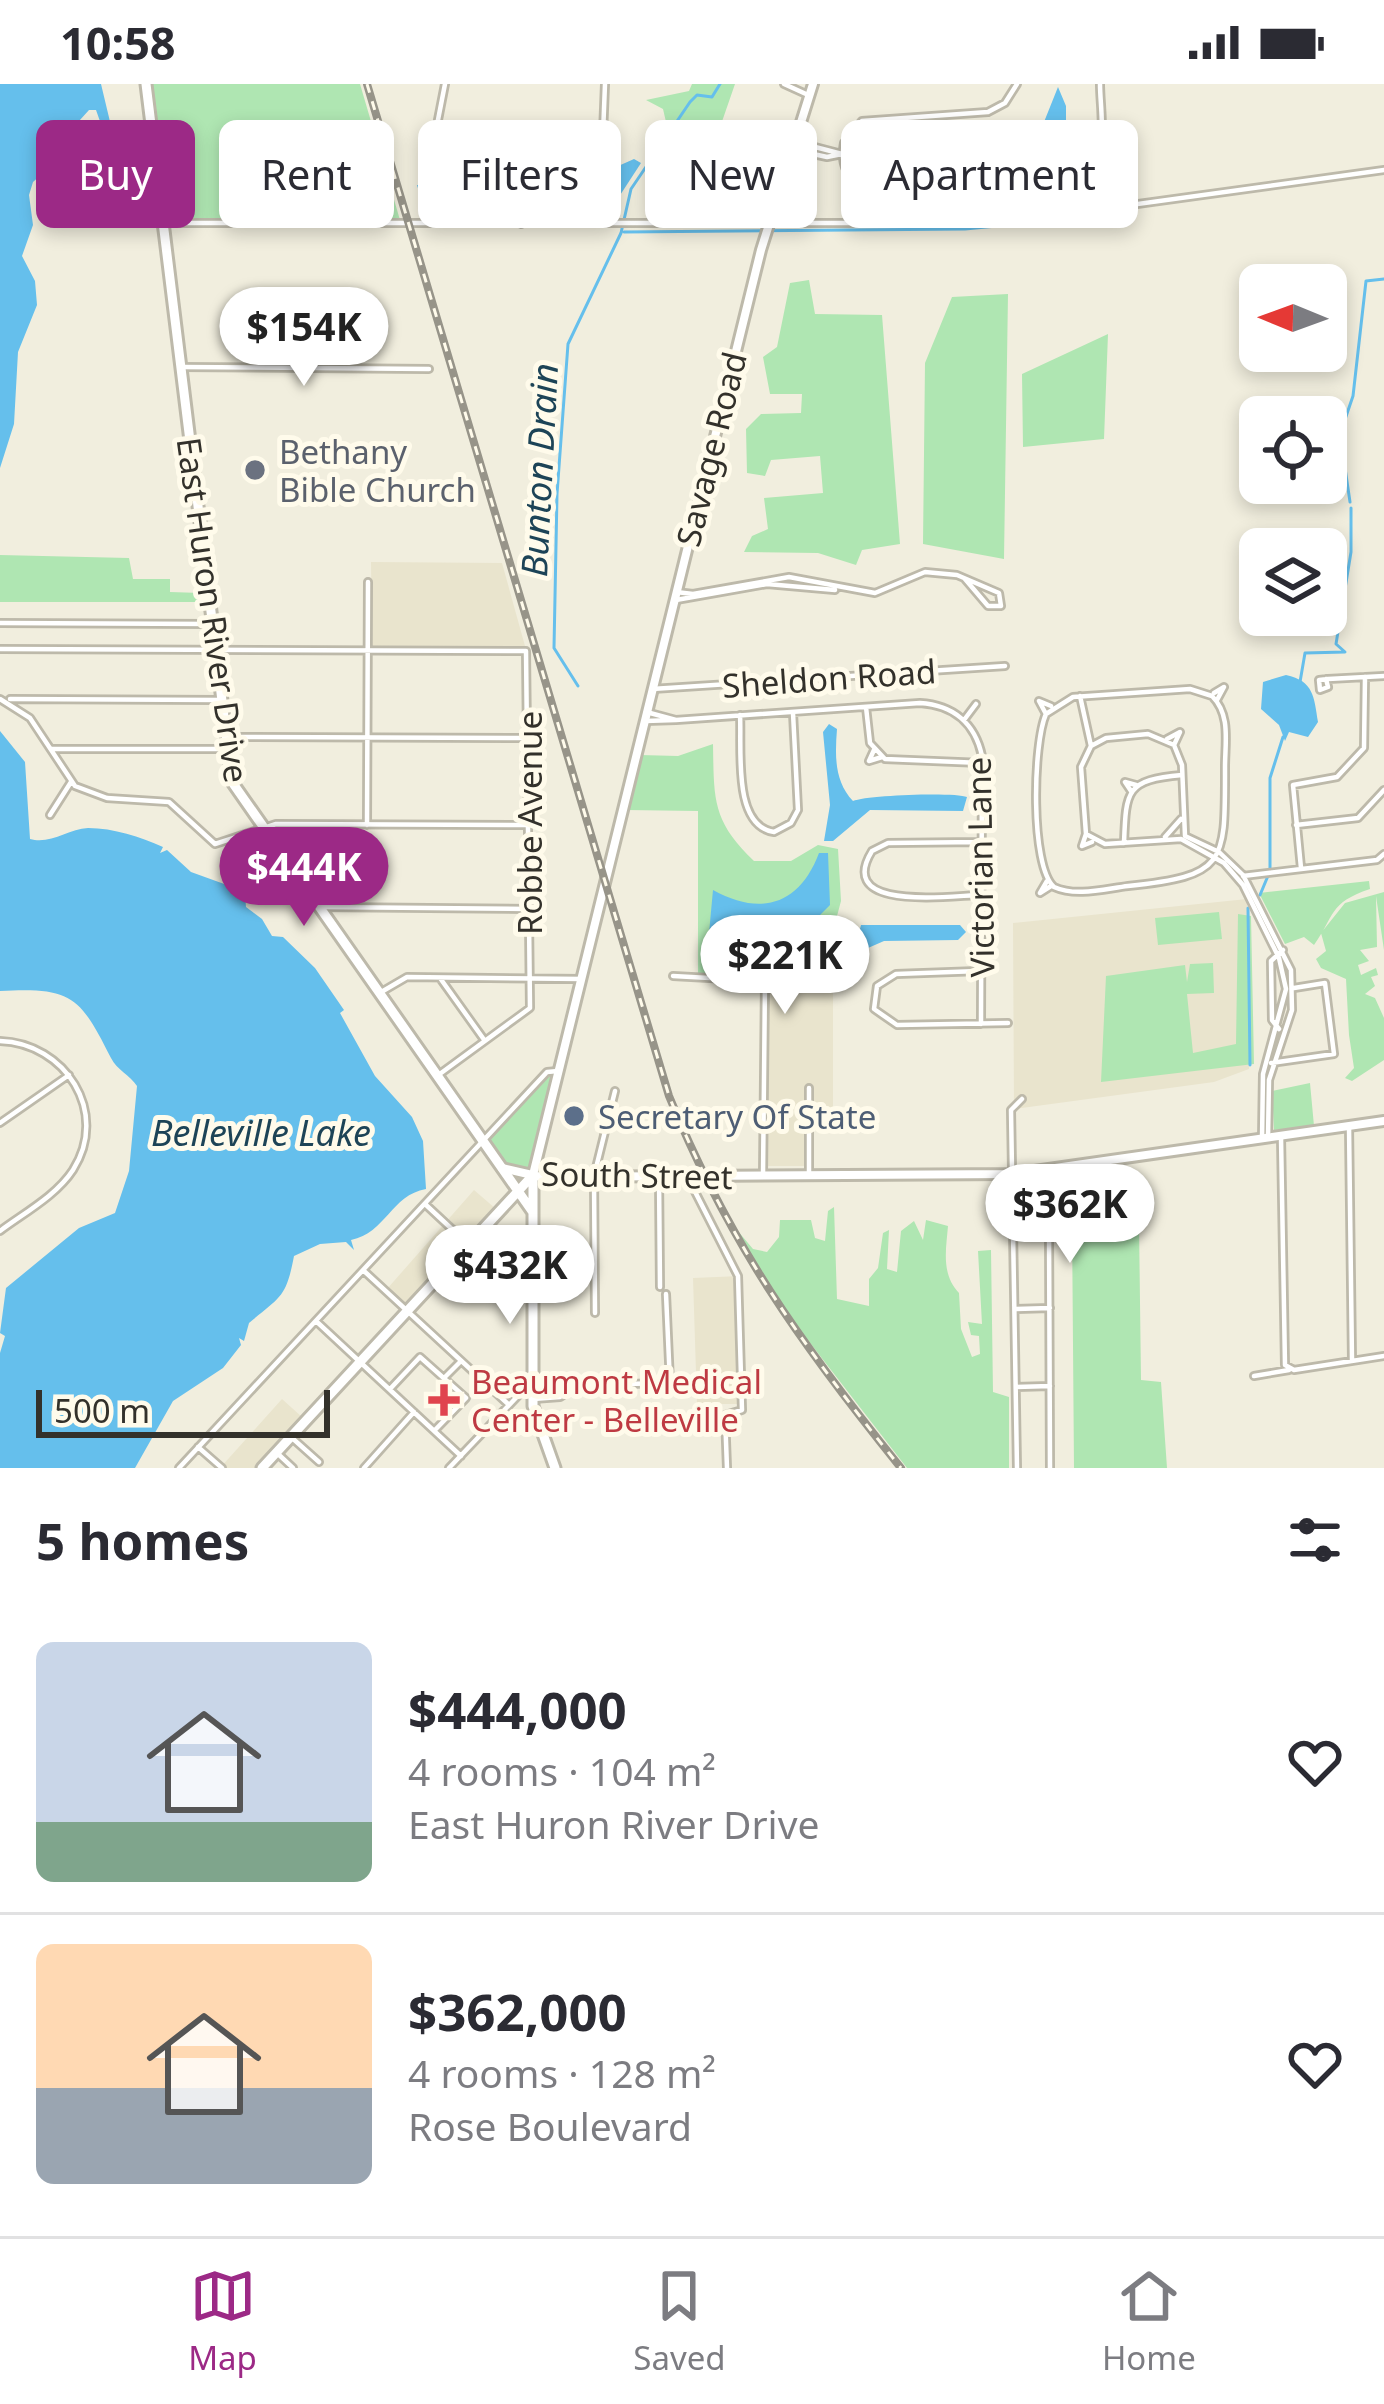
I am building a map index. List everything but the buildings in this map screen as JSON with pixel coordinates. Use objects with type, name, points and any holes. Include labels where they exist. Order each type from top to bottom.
[{"type":"main road","name":"East Huron River Drive","points":[[146,84],[150,120]]},
{"type":"main road","name":"East Huron River Drive","points":[[163,228],[233,785],[532,1211]]},
{"type":"main road","points":[[262,1468],[533,1175]]},
{"type":"main road","points":[[533,1175],[532,1399],[555,1468]]},
{"type":"street","points":[[438,120],[445,84]]},
{"type":"street","points":[[605,84],[606,120]]},
{"type":"street","points":[[784,84],[810,88]]},
{"type":"street","points":[[1099,120],[1100,84]]},
{"type":"street","points":[[865,120],[981,114],[1001,106],[1015,87]]},
{"type":"street","name":"Savage Road","points":[[800,120],[810,88]]},
{"type":"street","points":[[817,223],[1019,222],[1384,170]]},
{"type":"street","points":[[195,224],[418,224]]},
{"type":"street","name":"Savage Road","points":[[533,1175],[767,228]]},
{"type":"street","points":[[180,367],[428,369]]},
{"type":"street","points":[[675,596],[801,583],[875,593],[925,572],[964,579],[999,593],[1001,606],[988,606],[964,579]]},
{"type":"street","points":[[367,824],[368,582]]},
{"type":"street","points":[[0,623],[211,624]]},
{"type":"street","points":[[0,649],[368,649]]},
{"type":"street","name":"Robbe Avenue","points":[[368,649],[526,651],[530,996],[527,1011],[485,1041]]},
{"type":"street","name":"Sheldon Road","points":[[652,689],[1005,666]]},
{"type":"street","points":[[1326,679],[1384,676]]},
{"type":"street","points":[[1301,868],[1294,784],[1337,778],[1365,746],[1365,677]]},
{"type":"street","points":[[1190,689],[1214,698],[1225,722],[1226,830],[1217,854],[1200,873],[1180,881],[1072,892],[1049,884],[1039,860],[1039,739],[1052,707],[1080,696],[1190,689]]},
{"type":"street","points":[[1080,696],[1090,746],[1081,767],[1086,834],[1082,846],[1093,840],[1181,839],[1217,854]]},
{"type":"street","points":[[1,699],[220,700]]},
{"type":"street","points":[[1,699],[29,718],[71,782],[107,799],[170,802],[214,844],[258,826],[529,825]]},
{"type":"street","points":[[1046,714],[1039,701],[1052,707]]},
{"type":"street","name":"Victorian Lane","points":[[646,717],[676,720],[931,704],[964,719],[977,739],[982,763],[981,1024]]},
{"type":"street","points":[[964,719],[976,704]]},
{"type":"street","points":[[866,707],[874,750],[871,762],[882,757],[898,762],[982,763]]},
{"type":"street","points":[[740,715],[747,813],[756,826],[774,832],[791,823],[799,804],[793,712]]},
{"type":"street","points":[[1090,746],[1111,737],[1151,734],[1170,742],[1182,775],[1185,836],[1217,854],[1241,877],[1279,952],[1290,988],[1269,1062],[1265,1138]]},
{"type":"street","points":[[225,737],[529,738]]},
{"type":"street","points":[[49,749],[226,749]]},
{"type":"street","points":[[1124,843],[1133,788],[1182,775]]},
{"type":"street","points":[[50,815],[71,782]]},
{"type":"street","points":[[1296,825],[1358,818],[1384,790]]},
{"type":"street","points":[[1160,838],[1175,830],[1181,813]]},
{"type":"street","points":[[982,842],[888,843],[872,851],[865,871],[872,889],[883,896],[982,895]]},
{"type":"street","points":[[1241,877],[1377,860],[1384,854]]},
{"type":"street","points":[[316,907],[529,909]]},
{"type":"street","points":[[1279,952],[1272,1020],[1281,1029]]},
{"type":"street","points":[[981,971],[892,975],[877,986],[872,1005],[881,1018],[897,1024],[1008,1023]]},
{"type":"street","points":[[674,976],[765,981],[763,1176]]},
{"type":"street","points":[[378,994],[404,977],[581,979]]},
{"type":"street","points":[[436,1076],[485,1041],[440,977]]},
{"type":"street","points":[[1269,1062],[1334,1054],[1325,983],[1290,988]]},
{"type":"street","points":[[0,1041],[38,1049],[70,1075],[86,1120],[76,1164],[56,1190],[0,1231]]},
{"type":"street","points":[[1265,1138],[1269,1062]]},
{"type":"street","points":[[179,1468],[547,1072],[558,1071]]},
{"type":"street","points":[[0,1123],[70,1075]]},
{"type":"street","points":[[809,1088],[809,1176]]},
{"type":"street","points":[[595,1313],[594,1176],[615,1090]]},
{"type":"street","points":[[1017,1468],[1011,1110],[1022,1099]]},
{"type":"street","name":"South Street","points":[[500,1167],[533,1175],[594,1176],[1013,1174],[1384,1121]]},
{"type":"street","points":[[1349,1126],[1352,1361]]},
{"type":"street","points":[[1281,1136],[1287,1368]]},
{"type":"street","points":[[659,1176],[660,1287]]},
{"type":"street","points":[[687,1176],[738,1276],[742,1410],[725,1414],[727,1468]]},
{"type":"street","points":[[425,1204],[469,1245]]},
{"type":"street","points":[[1016,1224],[1049,1224],[1050,1468]]},
{"type":"street","points":[[363,1270],[507,1403]]},
{"type":"street","points":[[532,1399],[560,1397],[578,1385],[670,1383],[666,1294]]},
{"type":"street","points":[[1016,1310],[1050,1309]]},
{"type":"street","points":[[316,1322],[461,1456]]},
{"type":"street","points":[[1254,1376],[1384,1356]]},
{"type":"street","points":[[390,1390],[420,1357],[445,1378],[466,1398],[434,1431]]},
{"type":"street","points":[[445,1378],[461,1361]]},
{"type":"street","points":[[449,1468],[532,1381]]},
{"type":"street","points":[[1016,1387],[1050,1386]]},
{"type":"street","points":[[364,1468],[414,1412]]},
{"type":"street","points":[[291,1437],[319,1462]]},
{"type":"street","points":[[199,1447],[222,1468]]},
{"type":"street","points":[[277,1453],[293,1468]]},
{"type":"shaded area","points":[[371,562],[502,563],[525,646],[372,646]]},
{"type":"shaded area","points":[[1247,899],[1249,1069],[1214,1082],[1014,1109],[1013,923]]},
{"type":"shaded area","points":[[833,931],[833,1130],[814,1130],[813,1166],[767,1166],[767,934]]},
{"type":"shaded area","points":[[474,1190],[496,1209],[405,1306],[387,1289]]},
{"type":"shaded area","points":[[740,1276],[744,1404],[697,1404],[693,1278]]},
{"type":"shaded area","points":[[282,1399],[302,1417],[255,1468],[220,1468]]},
{"type":"green space","points":[[149,84],[360,84],[371,120],[219,120],[219,220],[195,220],[195,120],[154,120]]},
{"type":"green space","points":[[692,84],[735,84],[723,120],[666,120],[663,109],[646,100],[689,91]]},
{"type":"green space","points":[[809,280],[815,314],[882,315],[900,544],[862,550],[856,565],[818,553],[744,552],[752,536],[768,529],[764,498],[823,493],[820,456],[771,460],[765,476],[747,473],[746,429],[761,414],[801,413],[802,394],[770,394],[763,357],[777,347],[790,283]]},
{"type":"green space","points":[[1008,294],[1004,559],[923,544],[925,363],[952,297]]},
{"type":"green space","points":[[1108,334],[1104,439],[1023,447],[1022,374]]},
{"type":"green space","points":[[0,555],[129,558],[133,579],[170,579],[170,592],[201,593],[202,602],[0,602]]},
{"type":"green space","points":[[713,744],[718,808],[730,834],[754,861],[791,861],[818,845],[838,849],[841,901],[833,931],[773,934],[772,975],[698,973],[698,811],[626,810],[640,755],[678,756]]},
{"type":"green space","points":[[1369,881],[1370,889],[1339,905],[1314,945],[1304,937],[1285,944],[1259,893]]},
{"type":"green space","points":[[1384,892],[1384,950],[1376,896],[1377,947],[1360,950],[1369,961],[1358,965],[1361,975],[1376,968],[1378,975],[1371,977],[1375,986],[1365,994],[1375,998],[1384,1018],[1384,1060],[1352,1081],[1345,1078],[1354,1068],[1346,979],[1321,968],[1316,959],[1326,951],[1321,933],[1345,903]]},
{"type":"green space","points":[[1219,912],[1222,939],[1158,945],[1155,918]]},
{"type":"green space","points":[[1238,914],[1251,916],[1254,1064],[1101,1082],[1106,976],[1185,965],[1187,982],[1190,964],[1213,963],[1214,993],[1187,994],[1193,1053],[1236,1044]]},
{"type":"green space","points":[[552,1073],[529,1172],[506,1167],[488,1140]]},
{"type":"green space","points":[[1310,1083],[1314,1126],[1274,1130],[1272,1091]]},
{"type":"green space","points":[[834,1207],[837,1299],[869,1306],[869,1279],[878,1268],[883,1233],[889,1230],[887,1269],[897,1272],[901,1231],[914,1221],[923,1240],[926,1220],[948,1226],[947,1270],[959,1293],[961,1329],[972,1357],[980,1354],[979,1336],[971,1335],[968,1322],[982,1324],[978,1251],[991,1250],[993,1392],[1009,1397],[1009,1468],[907,1468],[769,1290],[737,1230],[753,1249],[767,1252],[779,1237],[780,1220],[811,1220],[815,1238],[825,1241],[828,1211]]},
{"type":"green space","points":[[1072,1221],[1139,1223],[1141,1380],[1161,1382],[1167,1468],[1074,1468]]},
{"type":"water","points":[[0,84],[101,84],[110,120],[100,120],[96,110],[89,110],[80,120],[36,120],[36,179],[29,195],[33,225],[22,256],[35,281],[37,305],[18,352],[14,424],[0,468]]},
{"type":"water","points":[[1058,87],[1066,120],[1045,120]]},
{"type":"water","points":[[634,159],[641,163],[621,194],[621,165]]},
{"type":"water","points":[[1286,675],[1307,686],[1318,722],[1308,737],[1289,732],[1285,741],[1279,725],[1261,709],[1263,682]]},
{"type":"water","points":[[829,724],[837,729],[839,776],[853,801],[959,795],[967,797],[963,811],[870,810],[833,841],[824,841],[830,805],[823,732]]},
{"type":"water","name":"Belleville Lake","points":[[0,731],[25,762],[30,839],[45,840],[88,828],[117,831],[163,847],[160,853],[167,850],[191,872],[238,889],[236,898],[245,895],[246,907],[262,919],[272,936],[283,937],[315,968],[344,1010],[340,1013],[375,1076],[412,1117],[423,1141],[426,1189],[404,1199],[373,1230],[351,1240],[354,1250],[346,1242],[320,1244],[294,1256],[280,1295],[249,1323],[244,1341],[239,1338],[241,1345],[223,1368],[173,1401],[135,1468],[0,1468],[0,1353],[5,1336],[0,1333],[6,1288],[79,1228],[115,1213],[129,1171],[137,1086],[114,1062],[91,1021],[71,1000],[44,991],[0,991]]},
{"type":"water","points":[[819,853],[828,853],[830,905],[818,917],[764,925],[759,961],[735,954],[716,965],[707,955],[713,890],[747,903],[776,901],[801,885]]},
{"type":"water","points":[[861,925],[960,925],[966,932],[958,940],[884,941],[868,948],[857,941]]},
{"type":"waterway","name":"Bunton Drain","points":[[578,686],[554,648],[557,494],[568,344],[621,233],[631,189],[690,102],[697,95],[712,97],[720,84]]},
{"type":"waterway","points":[[624,232],[976,228]]},
{"type":"waterway","points":[[1350,502],[1340,434],[1353,396],[1366,281],[1384,279]]},
{"type":"waterway","points":[[1300,682],[1305,653],[1345,652],[1336,644],[1351,552],[1351,508]]},
{"type":"waterway","points":[[1260,895],[1270,871],[1270,778],[1283,737]]},
{"type":"waterway","points":[[1248,908],[1250,1065]]},
{"type":"railway","points":[[367,84],[669,1096],[717,1200],[770,1291],[901,1468]]},
{"type":"place","name":"Bethany Bible Church","points":[[255,470]]},
{"type":"place","name":"Secretary Of State","points":[[574,1116]]},
{"type":"place","name":"Beaumont Medical Center - Belleville","points":[[444,1400]]}]
